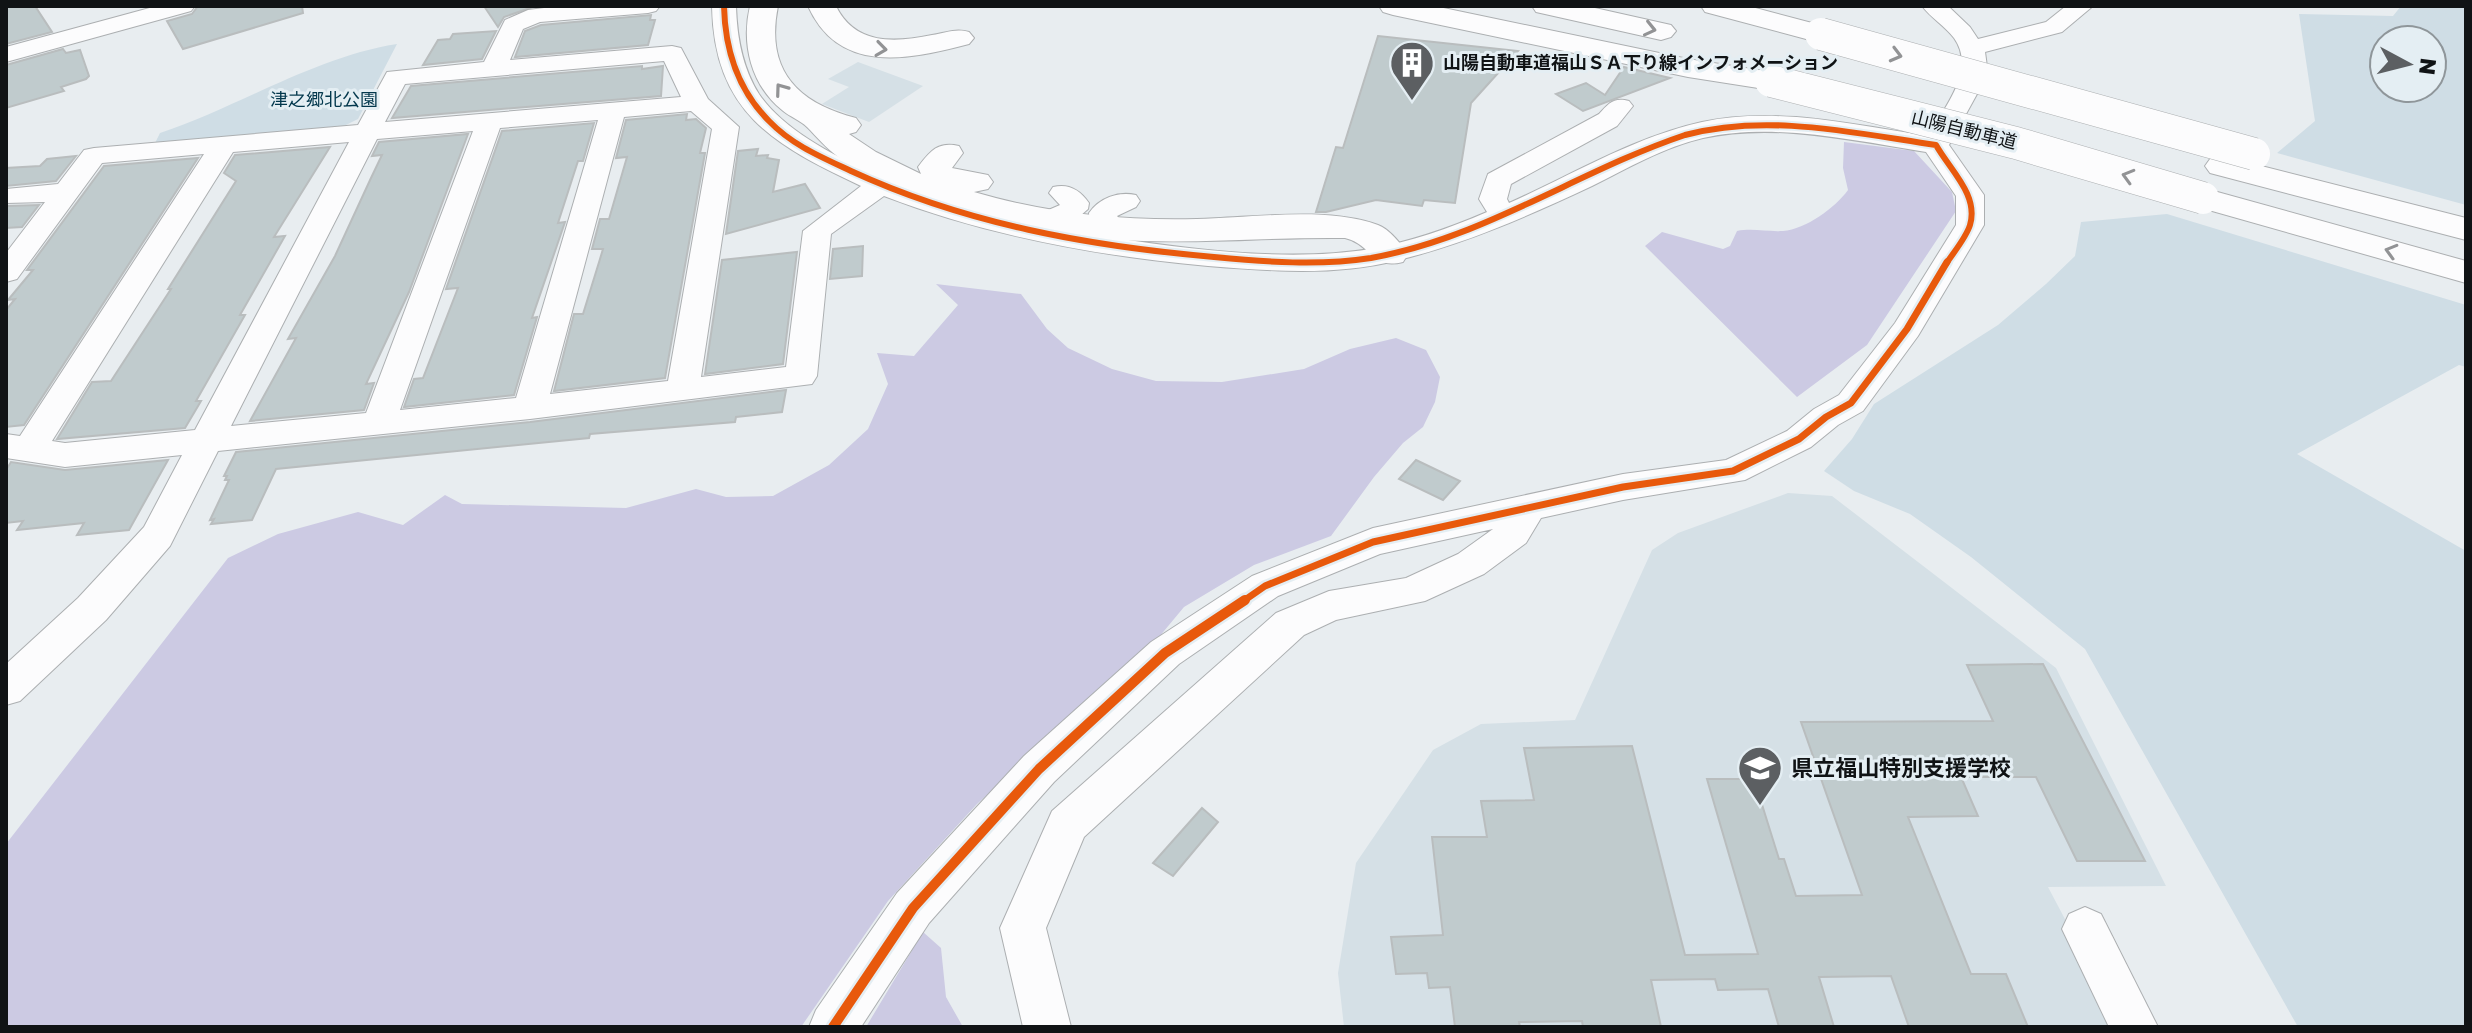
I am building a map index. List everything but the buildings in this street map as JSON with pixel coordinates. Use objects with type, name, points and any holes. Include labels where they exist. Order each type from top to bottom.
[{"type":"highway","points":[[764,6],[759,37],[762,54],[777,86],[788,98],[816,117],[842,145],[907,180],[972,203],[1056,207],[1120,215],[1345,227],[1369,233],[1390,254]]},
{"type":"highway","points":[[822,6],[826,19],[836,29],[870,48],[903,50],[959,38]]},
{"type":"highway","points":[[1393,6],[1688,68],[1771,81]]},
{"type":"highway","name":"山陽自動車道","points":[[1457,6],[2016,143],[2466,272]]},
{"type":"highway","points":[[1546,6],[1694,39]]},
{"type":"highway","points":[[1715,6],[1821,34],[2238,160],[2466,214]]},
{"type":"highway","name":"山陽自動車道","points":[[1723,45],[2238,160],[2466,229]]},
{"type":"highway","points":[[816,117],[874,132]]},
{"type":"highway","points":[[947,153],[935,171],[945,178],[1056,207]]},
{"type":"street","points":[[6,55],[149,10],[183,6]]},
{"type":"street","points":[[493,69],[513,25],[536,15],[648,6]]},
{"type":"street","points":[[724,6],[723,37],[732,67],[751,102],[785,136],[879,186],[964,216],[1107,247],[1290,263],[1390,254],[1504,217],[1670,139],[1720,127],[1792,128],[1936,145]]},
{"type":"street","points":[[1934,6],[1962,32],[1972,48],[1975,74],[1936,145]]},
{"type":"street","points":[[1972,48],[2054,27],[2081,6]]},
{"type":"street","points":[[6,689],[92,609],[157,536],[364,133],[396,77],[493,69],[669,29],[697,103],[726,127],[683,388]]},
{"type":"street","points":[[6,273],[94,156],[697,103]]},
{"type":"street","points":[[1504,217],[1493,199],[1498,180],[1608,120],[1620,106]]},
{"type":"street","points":[[530,408],[613,111]]},
{"type":"street","points":[[379,422],[489,123]]},
{"type":"street","points":[[224,145],[18,448],[65,455],[530,408],[801,376],[817,231],[879,186]]},
{"type":"street","points":[[833,1027],[924,896],[1039,769],[1165,653],[1265,586],[1373,542],[1623,487],[1733,471],[1799,439],[1826,417],[1851,403],[1907,329],[1970,225],[1970,195],[1948,167],[1936,145]]},
{"type":"street","points":[[10,196],[66,192]]},
{"type":"street","points":[[1047,1027],[1023,928],[1067,825],[1290,624],[1329,606],[1412,591],[1471,564],[1513,533],[1529,508]]},
{"type":"street","points":[[2085,929],[2134,1027]]},
{"type":"shaded area","points":[[858,62],[923,86],[869,122],[822,104],[849,87],[828,79]]},
{"type":"shaded area","name":"県立福山特別支援学校","points":[[1788,493],[1832,496],[2056,668],[2166,886],[2048,887],[2122,1027],[1344,1027],[1338,973],[1356,863],[1433,750],[1481,724],[1575,720],[1652,550],[1678,533]]},
{"type":"green space","points":[[2401,6],[2466,6],[2466,205],[2277,153],[2315,121],[2299,14],[2393,16]]},
{"type":"green space","name":"津之郷北公園","points":[[397,44],[358,119],[334,131],[155,143],[160,133],[306,71],[366,50]]},
{"type":"green space","points":[[2167,214],[2466,305],[2466,367],[2459,365],[2297,454],[2466,551],[2466,1027],[2298,1027],[2085,649],[1971,557],[1910,514],[1854,491],[1824,471],[1852,439],[1874,404],[1998,325],[2075,256],[2081,222]]},
{"type":"water","points":[[1844,142],[1914,151],[1952,192],[1956,211],[1867,345],[1797,397],[1645,246],[1662,232],[1723,249],[1730,246],[1737,231],[1783,231],[1810,222],[1828,210],[1848,190],[1843,168]]},
{"type":"water","points":[[936,284],[1021,294],[1047,329],[1068,348],[1112,369],[1156,381],[1222,382],[1304,369],[1350,349],[1396,338],[1426,350],[1440,377],[1435,402],[1423,427],[1403,443],[1374,477],[1331,536],[1254,565],[1184,607],[1159,637],[977,804],[888,901],[801,1027],[6,1027],[6,844],[228,558],[278,534],[358,512],[403,525],[445,495],[462,504],[626,508],[696,489],[726,497],[773,496],[829,465],[868,429],[888,384],[877,353],[914,356],[958,305]]},
{"type":"water","points":[[923,932],[941,948],[946,997],[963,1027],[866,1027]]},
{"type":"cycle path","points":[[724,6],[727,44],[738,78],[769,122],[797,144],[884,186],[930,204],[1026,231],[1124,248],[1287,262],[1329,262],[1371,257],[1443,239],[1492,220],[1669,140],[1703,130],[1746,125],[1828,130],[1936,145],[1948,167],[1970,195],[1970,225],[1907,329],[1851,403],[1826,417],[1799,439],[1733,471],[1623,487],[1373,542],[1265,586],[1165,653],[1039,769],[913,908],[833,1027]]},
{"type":"place","name":"山陽自動車道福山ＳＡ下り線インフォメーション","points":[[1412,102]]},
{"type":"place","name":"県立福山特別支援学校","points":[[1760,807]]}]
